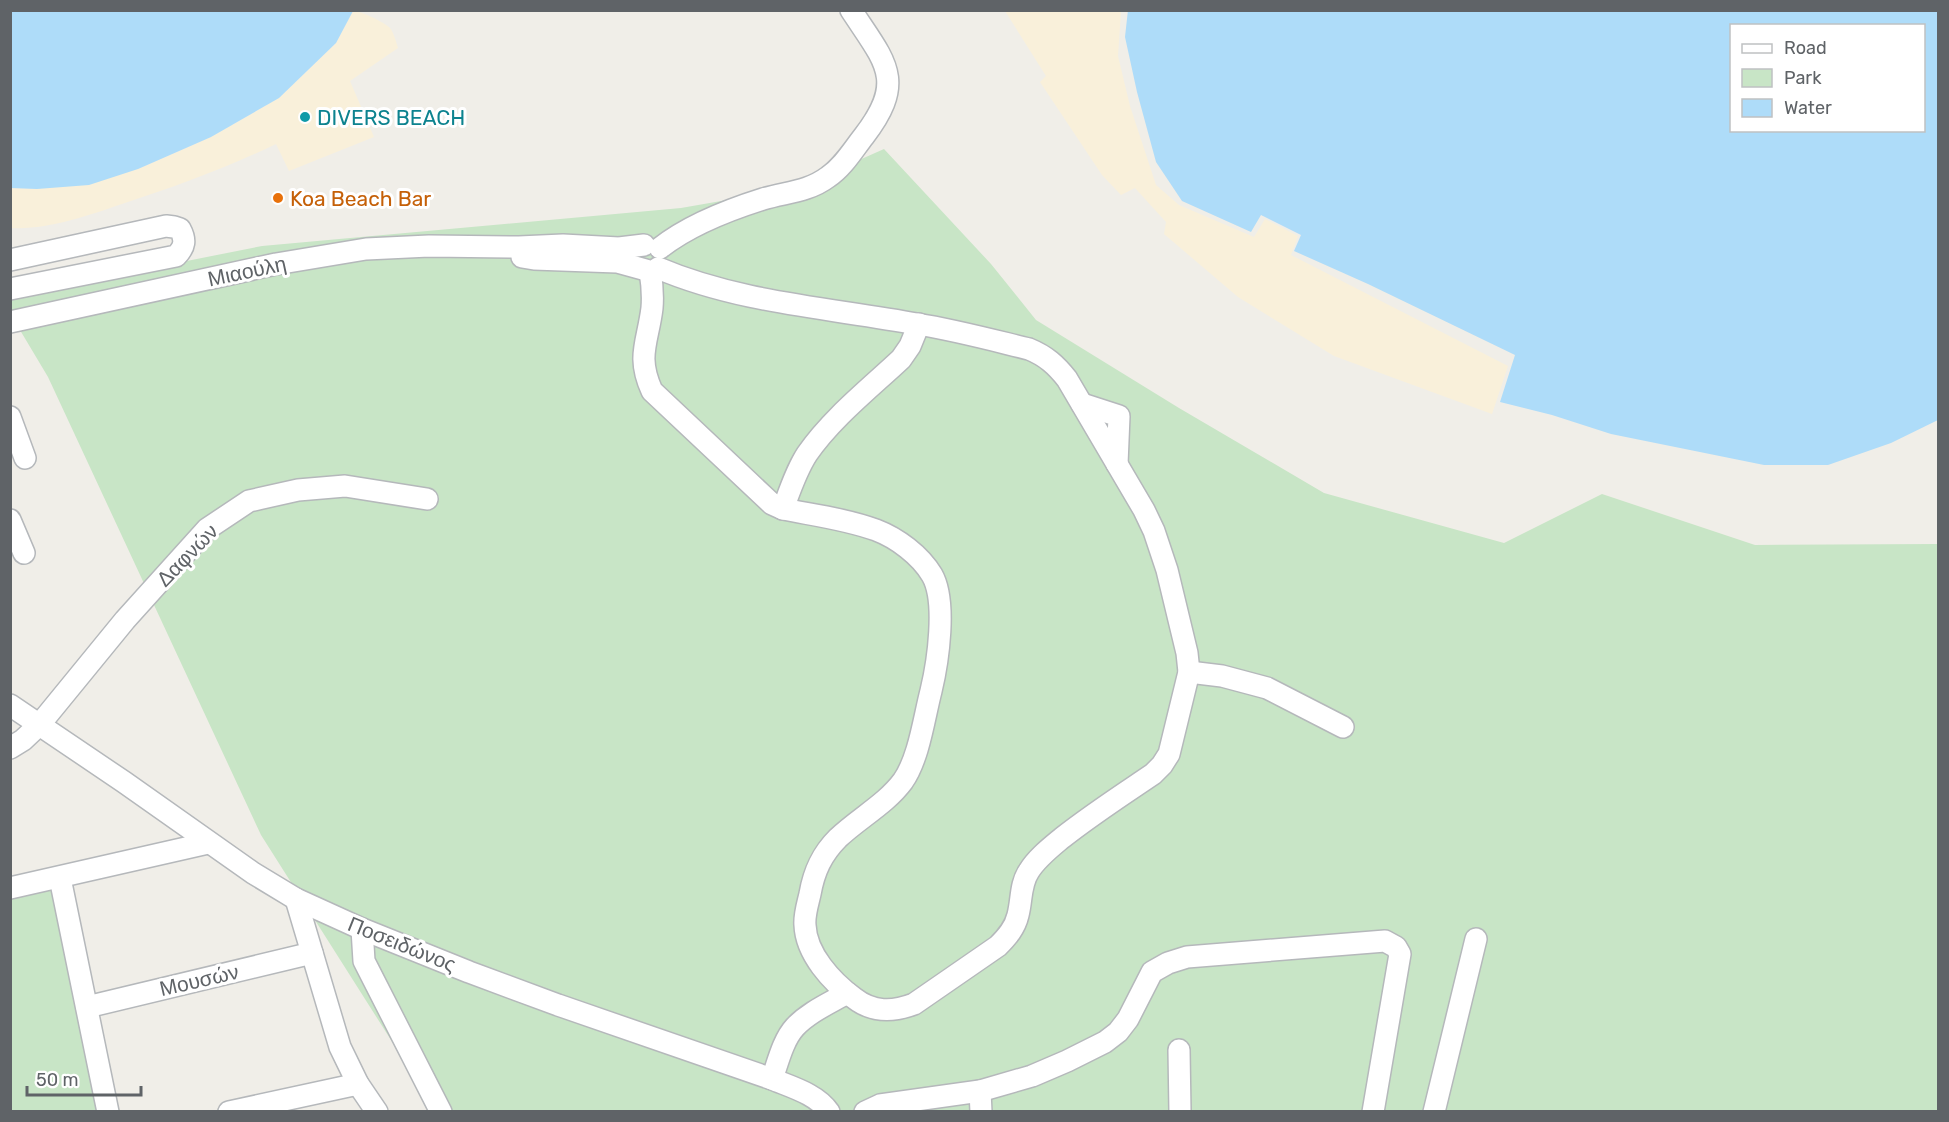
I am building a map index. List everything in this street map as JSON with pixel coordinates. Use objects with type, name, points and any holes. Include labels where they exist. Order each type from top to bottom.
[{"type":"street","points":[[652,260],[711,287],[761,299],[918,324],[1029,349],[1042,355],[1061,371],[1082,404],[1144,510],[1161,549],[1185,643],[1189,672],[1173,741],[1162,765],[1153,774],[1077,826],[1037,860],[1028,871],[1023,884],[1014,925],[998,946],[914,1004],[899,1010],[885,1011],[870,1007],[848,993],[816,957],[808,943],[805,924],[814,874],[823,857],[838,838],[892,794],[904,780],[912,763],[938,662],[938,594],[932,576],[920,559],[899,542],[877,531],[783,509],[763,498],[652,391],[643,359],[652,306],[652,260],[682,233],[697,225],[764,199],[809,188],[829,177],[843,163],[876,120],[888,92],[889,80],[879,53],[851,10]]},
{"type":"street","points":[[10,260],[166,226],[180,229],[185,242],[183,249],[176,256],[10,289]]},
{"type":"street","name":"Μιαούλη","points":[[10,322],[276,264],[366,249],[563,245],[619,248],[652,260]]},
{"type":"street","points":[[64,250],[73,308]]},
{"type":"street","points":[[783,509],[807,454],[823,433],[901,359],[910,346],[918,324]]},
{"type":"street","points":[[10,327],[10,336]]},
{"type":"street","points":[[10,417],[25,458]]},
{"type":"street","name":"Δαφνών","points":[[10,748],[23,740],[40,724],[125,620],[207,529],[249,501],[298,490],[345,486],[427,499]]},
{"type":"street","points":[[10,520],[24,553]]},
{"type":"street","points":[[1189,672],[1222,676],[1267,688],[1343,727]]},
{"type":"street","name":"Ποσειδώνος","points":[[10,705],[124,782],[208,843],[296,899],[362,929],[558,1005],[800,1090],[824,1104],[829,1112]]},
{"type":"street","points":[[10,888],[208,843]]},
{"type":"street","points":[[60,878],[108,1112]]},
{"type":"street","points":[[296,899],[340,1047],[358,1084],[377,1112]]},
{"type":"street","points":[[362,929],[364,961],[441,1112]]},
{"type":"street","points":[[1434,1112],[1476,939]]},
{"type":"street","points":[[865,1112],[880,1105],[981,1101],[1106,1042],[1128,1019],[1152,972],[1168,963],[1187,957],[1385,941],[1396,947],[1400,954],[1373,1112]]},
{"type":"street","name":"Μουσών","points":[[87,1007],[312,953]]},
{"type":"street","points":[[772,1079],[785,1044],[795,1027],[808,1016],[848,993]]},
{"type":"street","points":[[1179,1050],[1180,1112]]},
{"type":"street","points":[[229,1112],[358,1084]]},
{"type":"green space","points":[[884,149],[991,264],[1036,320],[1179,408],[1324,493],[1504,543],[1602,494],[1755,545],[1938,544],[1938,1111],[436,1111],[261,835],[48,377],[11,315],[11,296],[262,246],[681,208],[796,188]]},
{"type":"green space","points":[[55,879],[108,1111],[11,1111],[10,888]]},
{"type":"sand","name":"DIVERS BEACH","points":[[353,11],[372,17],[390,28],[398,48],[350,81],[374,137],[289,171],[276,144],[200,177],[95,213],[39,227],[11,228],[10,188],[37,189],[138,169],[211,137],[279,98],[336,43]]},
{"type":"sand","points":[[1005,11],[1121,11],[1118,56],[1130,106],[1156,185],[1179,205],[1254,237],[1265,219],[1298,236],[1291,255],[1508,366],[1492,414],[1334,356],[1238,297],[1164,234],[1166,222],[1135,188],[1121,195],[1102,175],[1040,82],[1046,76]]},
{"type":"water","points":[[11,10],[353,11],[336,43],[279,98],[211,137],[138,169],[89,185],[37,189],[11,188]]},
{"type":"water","points":[[1128,10],[1938,11],[1938,420],[1891,443],[1828,465],[1764,465],[1611,434],[1552,415],[1500,402],[1515,355],[1294,251],[1301,235],[1261,215],[1251,232],[1182,201],[1156,162],[1125,37]]},
{"type":"place","name":"DIVERS BEACH","points":[[305,117]]},
{"type":"place","name":"Koa Beach Bar","points":[[278,198]]}]
